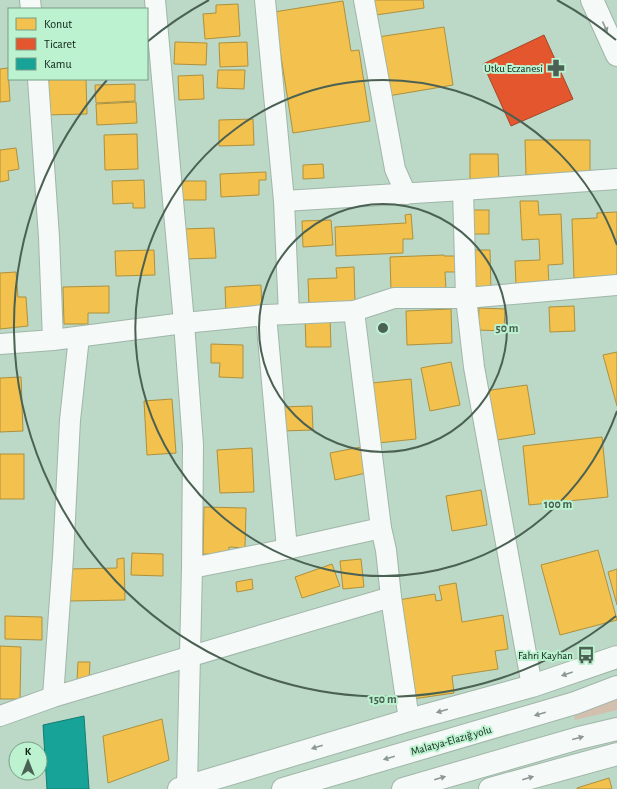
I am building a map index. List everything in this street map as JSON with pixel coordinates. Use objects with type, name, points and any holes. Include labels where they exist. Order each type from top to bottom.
[{"type":"main road","points":[[592,0],[617,55]]},
{"type":"main road","points":[[183,788],[409,720],[532,686],[617,657]]},
{"type":"main road","name":"Malatya-Elazığ yolu","points":[[283,789],[575,703],[617,687]]},
{"type":"main road","points":[[403,789],[579,738],[617,729]]},
{"type":"main road","points":[[490,789],[617,754]]},
{"type":"street","points":[[155,0],[184,323],[193,445],[190,656],[183,788]]},
{"type":"street","points":[[265,0],[284,201],[289,314]]},
{"type":"street","points":[[364,0],[395,169],[406,194]]},
{"type":"street","points":[[38,80],[49,237],[53,340]]},
{"type":"street","points":[[284,201],[617,179]]},
{"type":"street","points":[[463,190],[466,298],[474,367],[532,686]]},
{"type":"street","points":[[0,344],[53,340],[184,323],[289,314],[354,311],[394,298],[466,298],[617,285]]},
{"type":"street","points":[[354,311],[381,528],[386,550],[391,597],[409,720]]},
{"type":"street","points":[[266,316],[287,549]]},
{"type":"street","points":[[53,697],[63,557],[70,420],[79,337]]},
{"type":"street","points":[[192,568],[381,528]]},
{"type":"street","points":[[0,716],[53,697],[391,597]]},
{"type":"shaded area","points":[[617,697],[617,710],[575,720],[573,712]]},
{"type":"building: Konut","points":[[374,0],[423,0],[424,8],[376,15]]},
{"type":"building: Konut","points":[[343,1],[351,51],[359,50],[370,121],[293,133],[274,12]]},
{"type":"building: Konut","points":[[238,4],[240,36],[205,39],[203,14],[216,13],[216,5]]},
{"type":"building: Konut","points":[[444,27],[453,85],[388,96],[378,37]]},
{"type":"building: Konut","points":[[175,42],[207,43],[206,65],[174,64]]},
{"type":"building: Konut","points":[[247,42],[248,66],[220,67],[219,43]]},
{"type":"building: Konut","points":[[8,68],[10,101],[0,102],[0,69]]},
{"type":"building: Konut","points":[[218,70],[245,70],[244,89],[217,88]]},
{"type":"building: Konut","points":[[203,75],[204,99],[179,100],[178,76]]},
{"type":"building: Konut","points":[[86,80],[87,114],[45,115],[44,81]]},
{"type":"building: Konut","points":[[135,84],[135,101],[96,103],[95,85]]},
{"type":"building: Konut","points":[[136,102],[137,123],[97,125],[96,104]]},
{"type":"building: Konut","points":[[253,119],[254,145],[219,146],[219,120]]},
{"type":"building: Konut","points":[[137,134],[138,169],[105,170],[104,135]]},
{"type":"building: Konut","points":[[525,140],[590,140],[590,174],[526,175]]},
{"type":"building: Konut","points":[[16,148],[19,169],[8,171],[9,180],[0,182],[0,150]]},
{"type":"building: Konut","points":[[470,154],[498,154],[499,186],[470,186]]},
{"type":"building: Konut","points":[[323,164],[324,178],[303,179],[303,165]]},
{"type":"building: Konut","points":[[266,172],[266,180],[259,180],[259,195],[221,197],[220,174]]},
{"type":"building: Konut","points":[[144,180],[145,208],[133,208],[133,203],[113,204],[112,181]]},
{"type":"building: Konut","points":[[181,181],[206,181],[206,200],[182,200]]},
{"type":"building: Konut","points":[[520,201],[538,201],[539,215],[561,214],[563,264],[548,265],[549,285],[516,286],[515,261],[540,260],[539,239],[522,240]]},
{"type":"building: Konut","points":[[465,210],[489,210],[489,234],[465,234]]},
{"type":"building: Konut","points":[[617,212],[617,277],[574,278],[572,219],[597,218],[597,213]]},
{"type":"building: Konut","points":[[411,214],[413,239],[403,239],[403,253],[336,256],[335,227],[406,223],[405,215]]},
{"type":"building: Konut","points":[[331,220],[333,245],[303,247],[302,221]]},
{"type":"building: Konut","points":[[214,228],[216,258],[184,259],[182,229]]},
{"type":"building: Konut","points":[[154,250],[155,275],[116,276],[115,251]]},
{"type":"building: Konut","points":[[467,250],[490,250],[491,292],[468,293]]},
{"type":"building: Konut","points":[[457,256],[457,272],[445,272],[446,290],[391,292],[390,257]]},
{"type":"building: Konut","points":[[354,267],[355,305],[309,306],[308,279],[337,278],[336,268]]},
{"type":"building: Konut","points":[[16,272],[18,297],[26,297],[28,326],[0,329],[0,273]]},
{"type":"building: Konut","points":[[261,285],[262,313],[226,315],[225,287]]},
{"type":"building: Konut","points":[[109,286],[109,313],[88,313],[88,324],[64,324],[63,287]]},
{"type":"building: Konut","points":[[574,306],[575,331],[550,332],[549,307]]},
{"type":"building: Konut","points":[[479,308],[505,309],[504,331],[478,330]]},
{"type":"building: Konut","points":[[451,309],[452,343],[407,345],[406,311]]},
{"type":"building: Konut","points":[[305,317],[330,317],[331,347],[306,347]]},
{"type":"building: Konut","points":[[211,344],[243,345],[243,378],[219,377],[220,363],[211,363]]},
{"type":"building: Konut","points":[[617,352],[617,406],[603,355]]},
{"type":"building: Konut","points":[[451,362],[460,405],[430,411],[421,368]]},
{"type":"building: Konut","points":[[21,377],[23,431],[0,432],[0,378]]},
{"type":"building: Konut","points":[[411,379],[416,439],[378,443],[372,383]]},
{"type":"building: Konut","points":[[527,385],[535,434],[491,441],[484,391]]},
{"type":"building: Konut","points":[[172,399],[176,453],[147,455],[144,401]]},
{"type":"building: Konut","points":[[312,406],[313,430],[281,431],[280,407]]},
{"type":"building: Konut","points":[[602,437],[608,497],[529,505],[523,446]]},
{"type":"building: Konut","points":[[361,447],[366,473],[335,480],[330,453]]},
{"type":"building: Konut","points":[[252,448],[254,492],[220,493],[217,450]]},
{"type":"building: Konut","points":[[0,454],[24,454],[24,499],[0,499]]},
{"type":"building: Konut","points":[[481,490],[487,525],[452,531],[446,496]]},
{"type":"building: Konut","points":[[204,507],[246,508],[245,548],[229,547],[229,555],[203,554]]},
{"type":"building: Konut","points":[[598,550],[617,620],[560,635],[541,565]]},
{"type":"building: Konut","points":[[132,553],[163,554],[163,576],[131,575]]},
{"type":"building: Konut","points":[[124,558],[125,600],[70,601],[69,569],[117,568],[117,559]]},
{"type":"building: Konut","points":[[361,559],[364,587],[343,589],[340,561]]},
{"type":"building: Konut","points":[[332,564],[340,586],[302,598],[295,577]]},
{"type":"building: Konut","points":[[617,569],[617,605],[608,572]]},
{"type":"building: Konut","points":[[252,579],[253,589],[237,592],[236,582]]},
{"type":"building: Konut","points":[[456,583],[462,622],[503,615],[508,649],[495,651],[498,669],[452,676],[454,693],[413,699],[398,600],[435,594],[436,601],[442,600],[439,586]]},
{"type":"building: Konut","points":[[5,616],[42,617],[42,640],[5,639]]},
{"type":"building: Konut","points":[[0,646],[21,647],[20,699],[0,699]]},
{"type":"building: Konut","points":[[78,662],[90,662],[89,681],[77,681]]},
{"type":"building: Konut","points":[[162,719],[169,760],[108,783],[103,736]]},
{"type":"building: Konut","points":[[609,778],[612,789],[577,789],[577,788]]},
{"type":"building: Ticaret","points":[[544,35],[573,99],[511,126],[483,64]]},
{"type":"building: Kamu","points":[[84,716],[89,789],[47,789],[48,741],[44,741],[43,725]]},
{"type":"place","name":"Utku Eczanesi","points":[[556,68]]},
{"type":"place","name":"Fahri Kayhan","points":[[586,655]]}]
